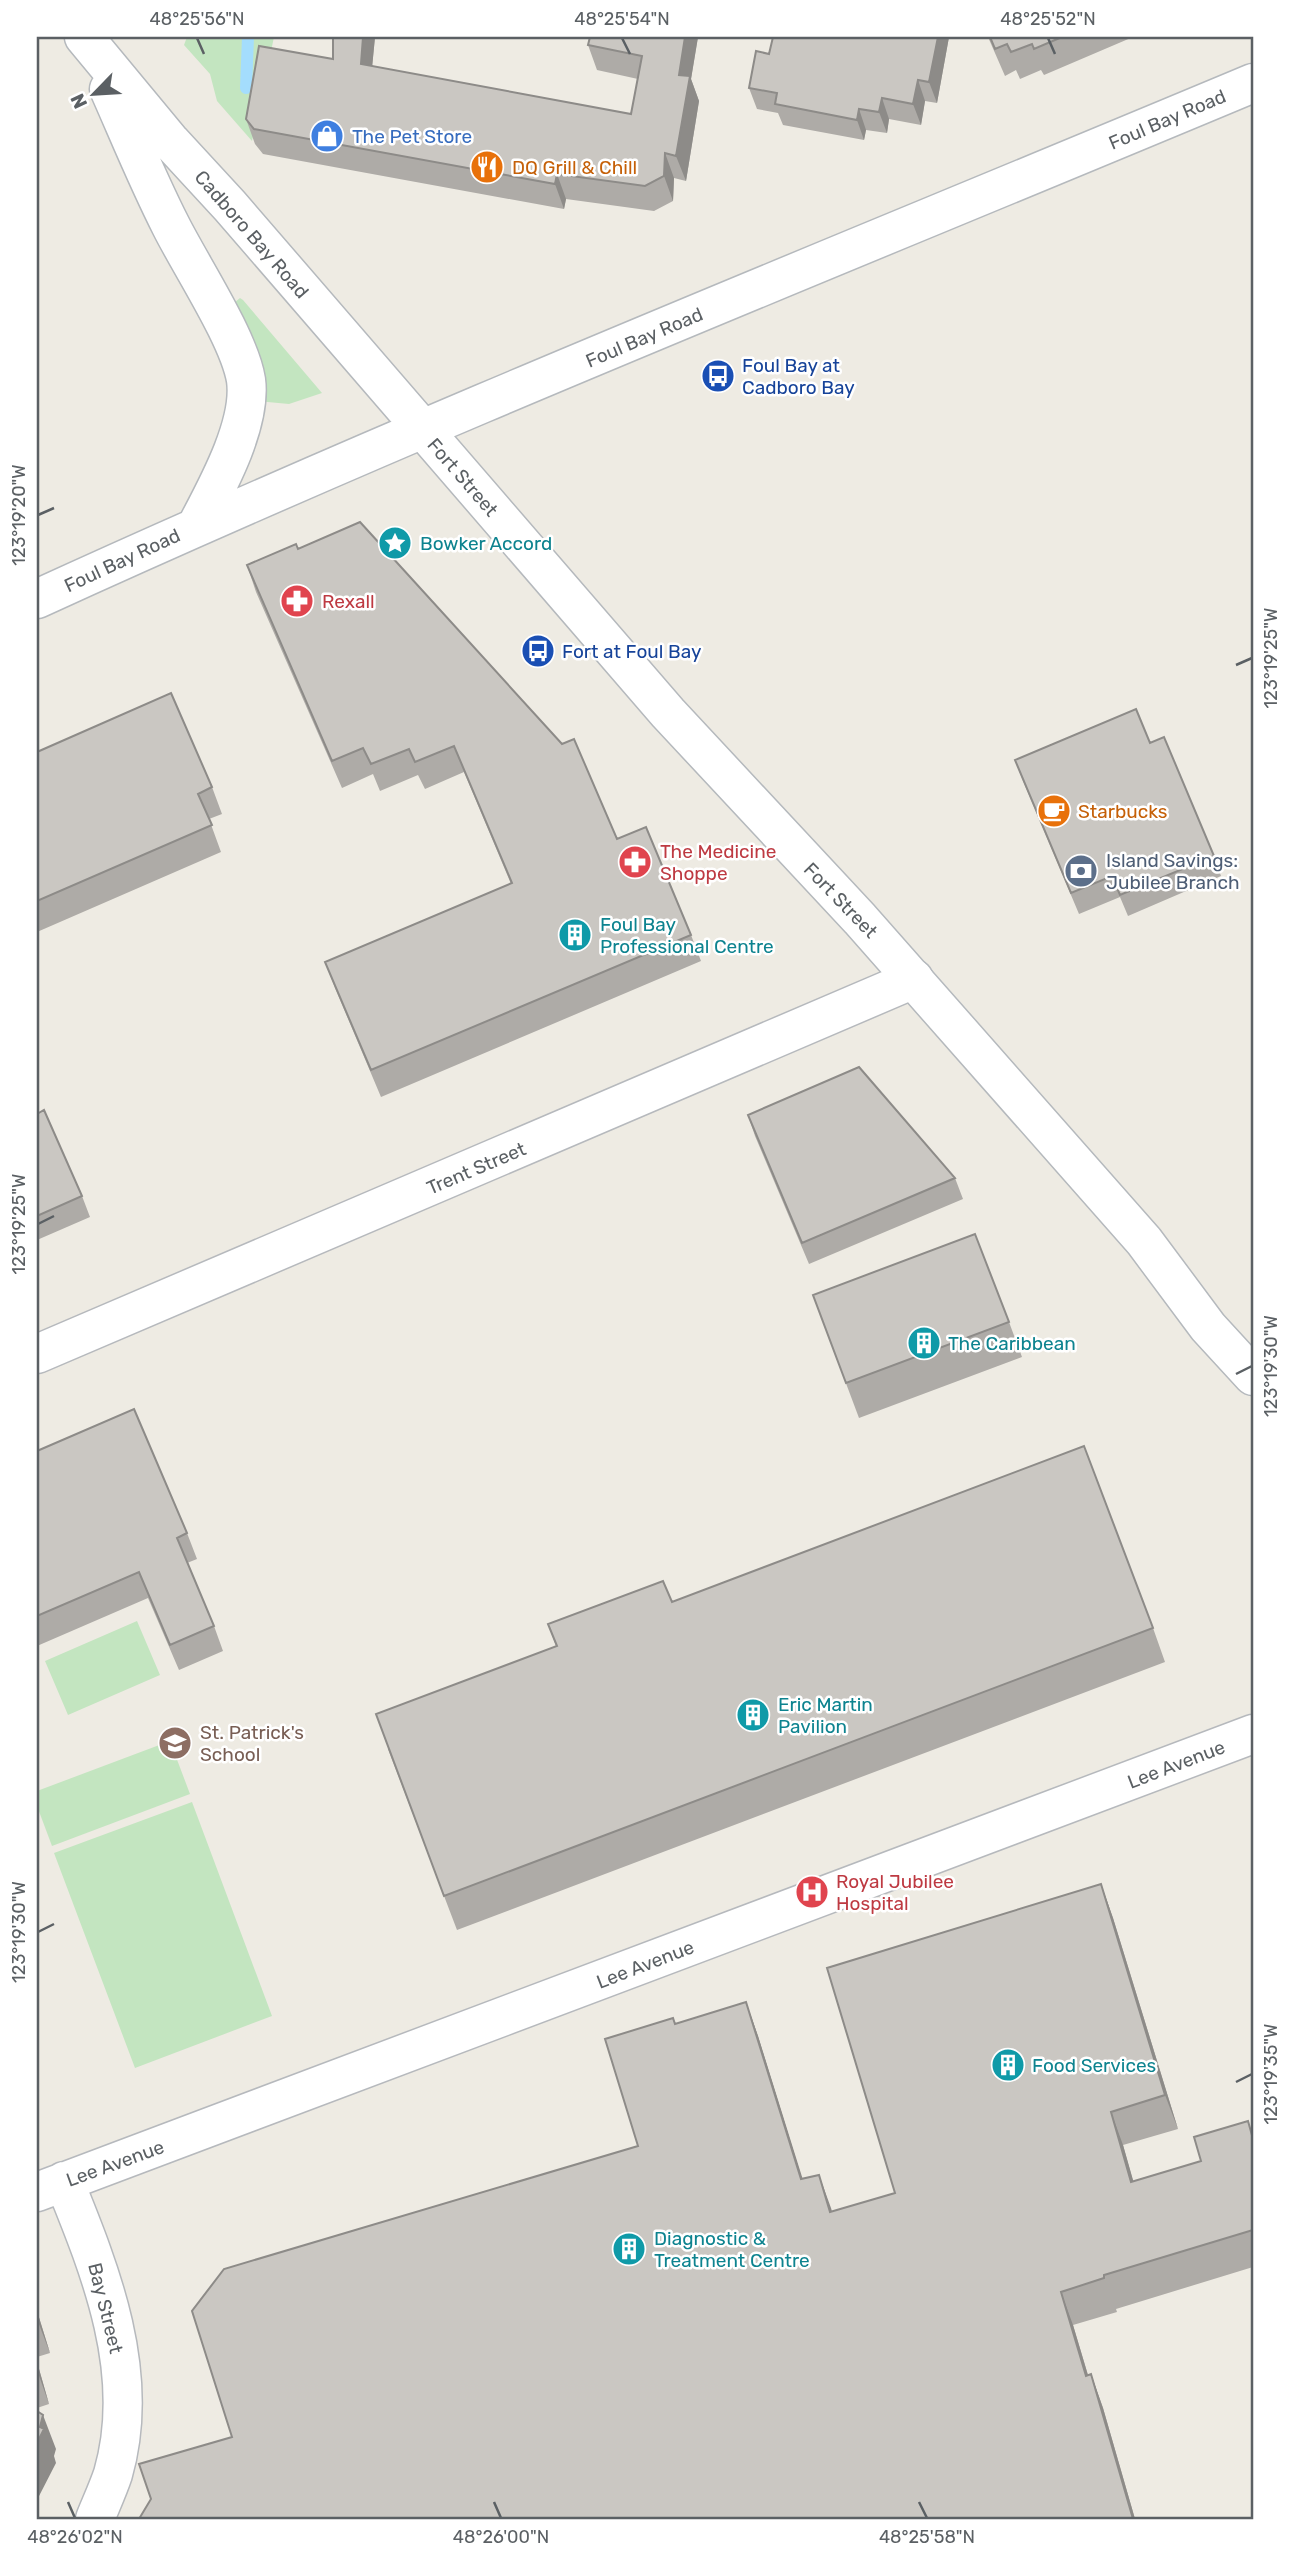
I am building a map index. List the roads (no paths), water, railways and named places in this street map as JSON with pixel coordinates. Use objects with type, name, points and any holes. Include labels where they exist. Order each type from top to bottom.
[{"type":"main road","name":"Cadboro Bay Road","points":[[87,41],[421,430]]},
{"type":"main road","points":[[87,41],[169,223],[235,349],[246,380],[244,410],[229,465],[197,525]]},
{"type":"main road","name":"Foul Bay Road","points":[[37,598],[197,525],[421,430],[1253,83]]},
{"type":"main road","name":"Fort Street","points":[[421,430],[668,713],[914,979],[1144,1241],[1208,1327],[1253,1376]]},
{"type":"main road","name":"Trent Street","points":[[37,1354],[914,979]]},
{"type":"main road","name":"Lee Avenue","points":[[50,2186],[1253,1734]]},
{"type":"main road","name":"Bay Street","points":[[50,2186],[106,2290],[119,2348],[122,2412],[115,2460],[95,2519]]},
{"type":"waterway","points":[[246,88],[248,37]]},
{"type":"place","name":"The Pet Store","points":[[327,136]]},
{"type":"place","name":"DQ Grill & Chill","points":[[487,167]]},
{"type":"place","name":"Foul Bay at Cadboro Bay","points":[[718,376]]},
{"type":"place","name":"Bowker Accord","points":[[395,543]]},
{"type":"place","name":"Rexall","points":[[297,601]]},
{"type":"place","name":"Fort at Foul Bay","points":[[538,651]]},
{"type":"place","name":"Starbucks","points":[[1054,811]]},
{"type":"place","name":"The Medicine Shoppe","points":[[635,862]]},
{"type":"place","name":"Island Savings: Jubilee Branch","points":[[1081,871]]},
{"type":"place","name":"Foul Bay Professional Centre","points":[[575,935]]},
{"type":"place","name":"The Caribbean","points":[[924,1343]]},
{"type":"place","name":"Eric Martin Pavilion","points":[[753,1715]]},
{"type":"place","name":"St. Patrick's School","points":[[175,1743]]},
{"type":"place","name":"Royal Jubilee Hospital","points":[[812,1892]]},
{"type":"place","name":"Food Services","points":[[1008,2065]]},
{"type":"place","name":"Diagnostic & Treatment Centre","points":[[629,2249]]}]
